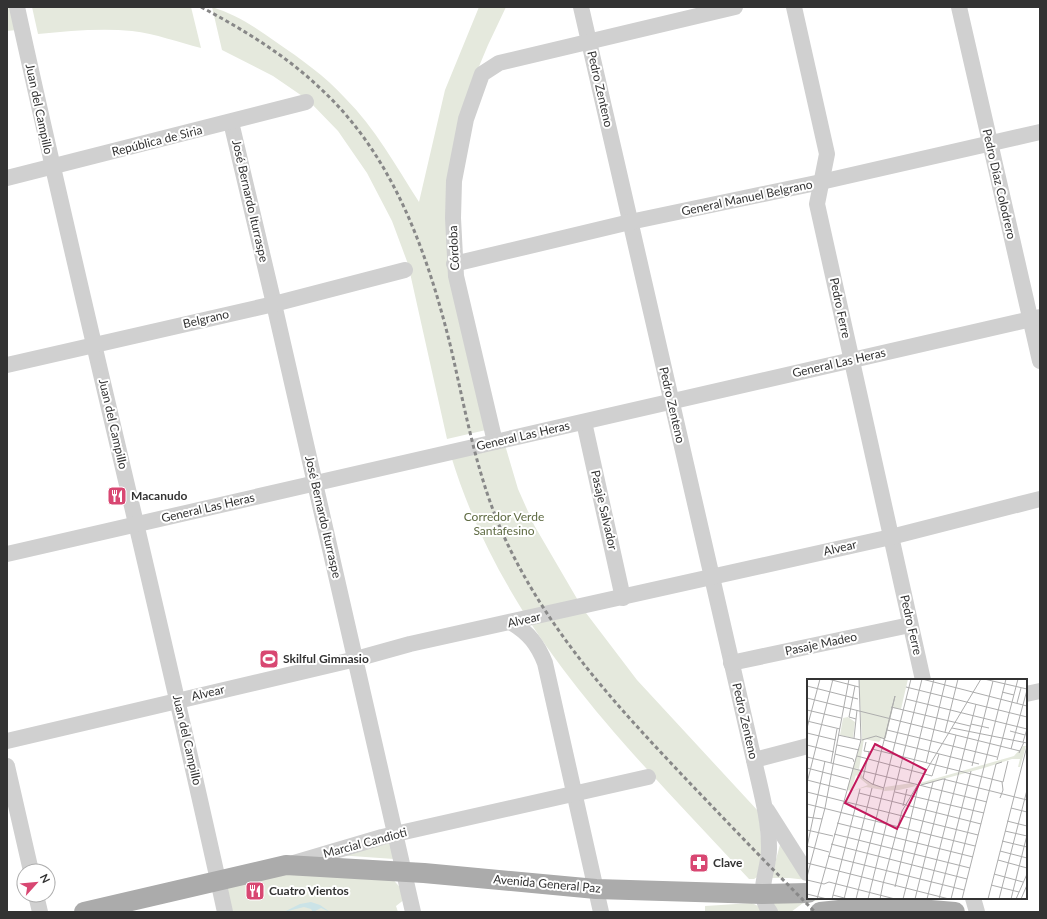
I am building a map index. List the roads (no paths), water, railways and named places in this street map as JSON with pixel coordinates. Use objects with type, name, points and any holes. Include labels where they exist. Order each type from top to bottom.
[{"type":"main road","name":"Marcial Candioti","points":[[84,912],[286,865]]},
{"type":"main road","name":"Avenida General Paz","points":[[286,865],[404,873],[766,903],[807,893]]},
{"type":"main road","points":[[853,899],[882,906],[955,912]]},
{"type":"main road","points":[[820,912],[882,906]]},
{"type":"street","name":"Juan del Campillo","points":[[17,7],[52,167],[178,700],[225,912]]},
{"type":"street","name":"Pedro Zenteno","points":[[581,7],[670,402],[712,577],[763,803],[769,848],[766,903]]},
{"type":"street","points":[[589,42],[735,7]]},
{"type":"street","name":"Pedro Ferre","points":[[794,7],[827,154],[817,204],[923,679]]},
{"type":"street","name":"Pedro Díaz Colodrero","points":[[959,7],[990,144],[1035,318],[1040,361]]},
{"type":"street","name":"Córdoba","points":[[495,442],[460,297],[454,264],[453,199],[460,141],[482,74],[499,63],[589,42]]},
{"type":"street","name":"República de Siria","points":[[7,178],[306,102]]},
{"type":"street","name":"José Bernardo Iturraspe","points":[[231,122],[316,483],[413,912]]},
{"type":"street","name":"General Manuel Belgrano","points":[[454,264],[630,222],[821,182],[1040,132]]},
{"type":"street","name":"Belgrano","points":[[7,365],[274,304],[405,270]]},
{"type":"street","name":"General Las Heras","points":[[7,554],[1035,318]]},
{"type":"street","name":"Pasaje Salvador","points":[[584,422],[623,598]]},
{"type":"street","name":"Alvear","points":[[7,741],[356,659],[410,644],[512,623],[892,537],[1040,499]]},
{"type":"street","points":[[512,623],[526,631],[535,642],[543,659],[601,912]]},
{"type":"street","name":"Pasaje Madeo","points":[[731,663],[910,625]]},
{"type":"street","points":[[1027,694],[1040,691]]},
{"type":"street","points":[[754,760],[807,746]]},
{"type":"street","points":[[7,766],[29,863]]},
{"type":"street","name":"Marcial Candioti","points":[[286,865],[396,834],[574,792],[648,777]]},
{"type":"street","name":"Pedro Zenteno","points":[[763,803],[807,873]]},
{"type":"street","points":[[974,899],[977,912]]},
{"type":"water","points":[[311,902],[320,905],[330,912],[321,908],[313,912],[311,909],[304,907],[284,912],[300,904]]},
{"type":"railway","points":[[201,7],[249,34],[280,55],[309,78],[347,116],[369,145],[388,175],[404,207],[418,241],[441,309],[480,471],[497,521],[525,578],[565,639],[634,724],[815,912]]},
{"type":"place","name":"Macanudo","points":[[117,496]]},
{"type":"place","name":"Skilful Gimnasio","points":[[269,659]]},
{"type":"place","name":"Clave","points":[[699,863]]},
{"type":"place","name":"Cuatro Vientos","points":[[255,891]]},
{"type":"park label","name":"Corredor Verde Santafesino","points":[[504,524]]}]
